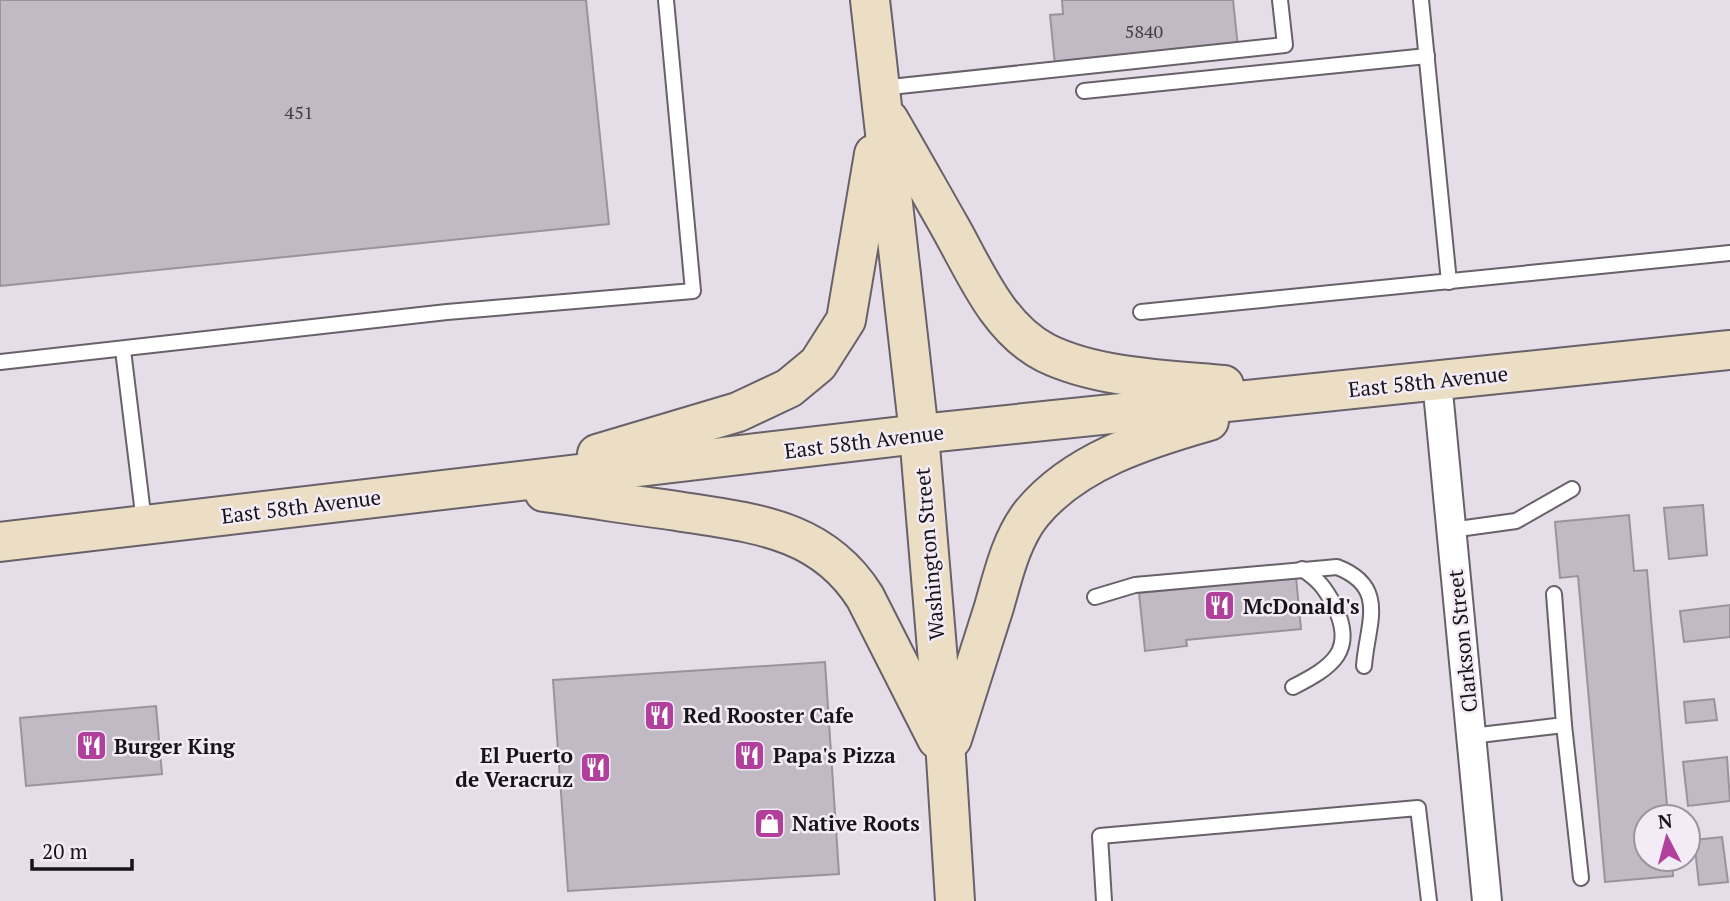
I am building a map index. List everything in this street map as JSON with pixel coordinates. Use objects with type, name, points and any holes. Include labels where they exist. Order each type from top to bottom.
[{"type":"main road","name":"Washington Street","points":[[870,0],[919,434],[955,901]]},
{"type":"main road","points":[[881,97],[994,304],[1022,337],[1045,352],[1083,367],[1147,377],[1313,393]]},
{"type":"main road","points":[[494,484],[738,412],[789,387],[818,364],[846,320],[881,97]]},
{"type":"main road","name":"East 58th Avenue","points":[[0,542],[919,434],[1437,381],[1727,346]]},
{"type":"main road","points":[[946,757],[1011,551],[1031,515],[1061,484],[1134,445],[1176,430],[1313,393]]},
{"type":"main road","points":[[494,484],[758,524],[806,541],[831,556],[859,587],[946,757]]},
{"type":"street","name":"Clarkson Street","points":[[1437,381],[1486,901]]},
{"type":"lane","points":[[0,362],[447,312],[693,291],[666,0]]},
{"type":"lane","points":[[881,97],[1285,45],[1280,0]]},
{"type":"lane","points":[[1421,0],[1449,282]]},
{"type":"lane","points":[[1084,91],[1427,56]]},
{"type":"lane","points":[[1141,312],[1730,253]]},
{"type":"lane","points":[[123,350],[144,525]]},
{"type":"lane","points":[[1451,530],[1516,521],[1572,489]]},
{"type":"lane","points":[[1095,597],[1135,585],[1337,567],[1353,573],[1364,584],[1370,599],[1371,617],[1364,666]]},
{"type":"lane","points":[[1293,687],[1323,672],[1342,647],[1345,633],[1324,585],[1301,569]]},
{"type":"lane","points":[[1554,594],[1564,725],[1581,878]]},
{"type":"lane","points":[[1471,736],[1564,725]]},
{"type":"lane","points":[[1104,901],[1100,835],[1418,808],[1429,901]]},
{"type":"building","points":[[0,0],[586,0],[609,224],[0,286]]},
{"type":"building","points":[[1062,0],[1233,0],[1238,47],[1055,65],[1050,15],[1063,14]]},
{"type":"building","points":[[1703,505],[1707,555],[1669,559],[1664,508]]},
{"type":"building","points":[[1629,515],[1634,571],[1647,570],[1667,803],[1632,803],[1632,873],[1673,873],[1673,876],[1605,882],[1578,576],[1560,578],[1555,522]]},
{"type":"building","name":"McDonald's","points":[[1296,577],[1301,629],[1186,640],[1187,646],[1145,651],[1139,593]]},
{"type":"building","points":[[1730,605],[1730,637],[1684,642],[1680,611]]},
{"type":"building","points":[[825,662],[839,874],[568,891],[553,680]]},
{"type":"building","points":[[1714,699],[1717,720],[1686,723],[1684,702]]},
{"type":"building","name":"Burger King","points":[[156,706],[162,774],[26,786],[20,718]]},
{"type":"building","points":[[1727,757],[1730,801],[1688,803],[1683,762]]},
{"type":"building","points":[[1722,837],[1728,882],[1699,885],[1698,873],[1702,873],[1702,839]]},
{"type":"place","name":"McDonald's","points":[[1220,606]]},
{"type":"place","name":"Red Rooster Cafe","points":[[660,715]]},
{"type":"place","name":"Burger King","points":[[91,746]]},
{"type":"place","name":"Papa's Pizza","points":[[750,755]]},
{"type":"place","name":"El Puerto de Veracruz","points":[[596,767]]},
{"type":"place","name":"Native Roots","points":[[769,823]]}]
